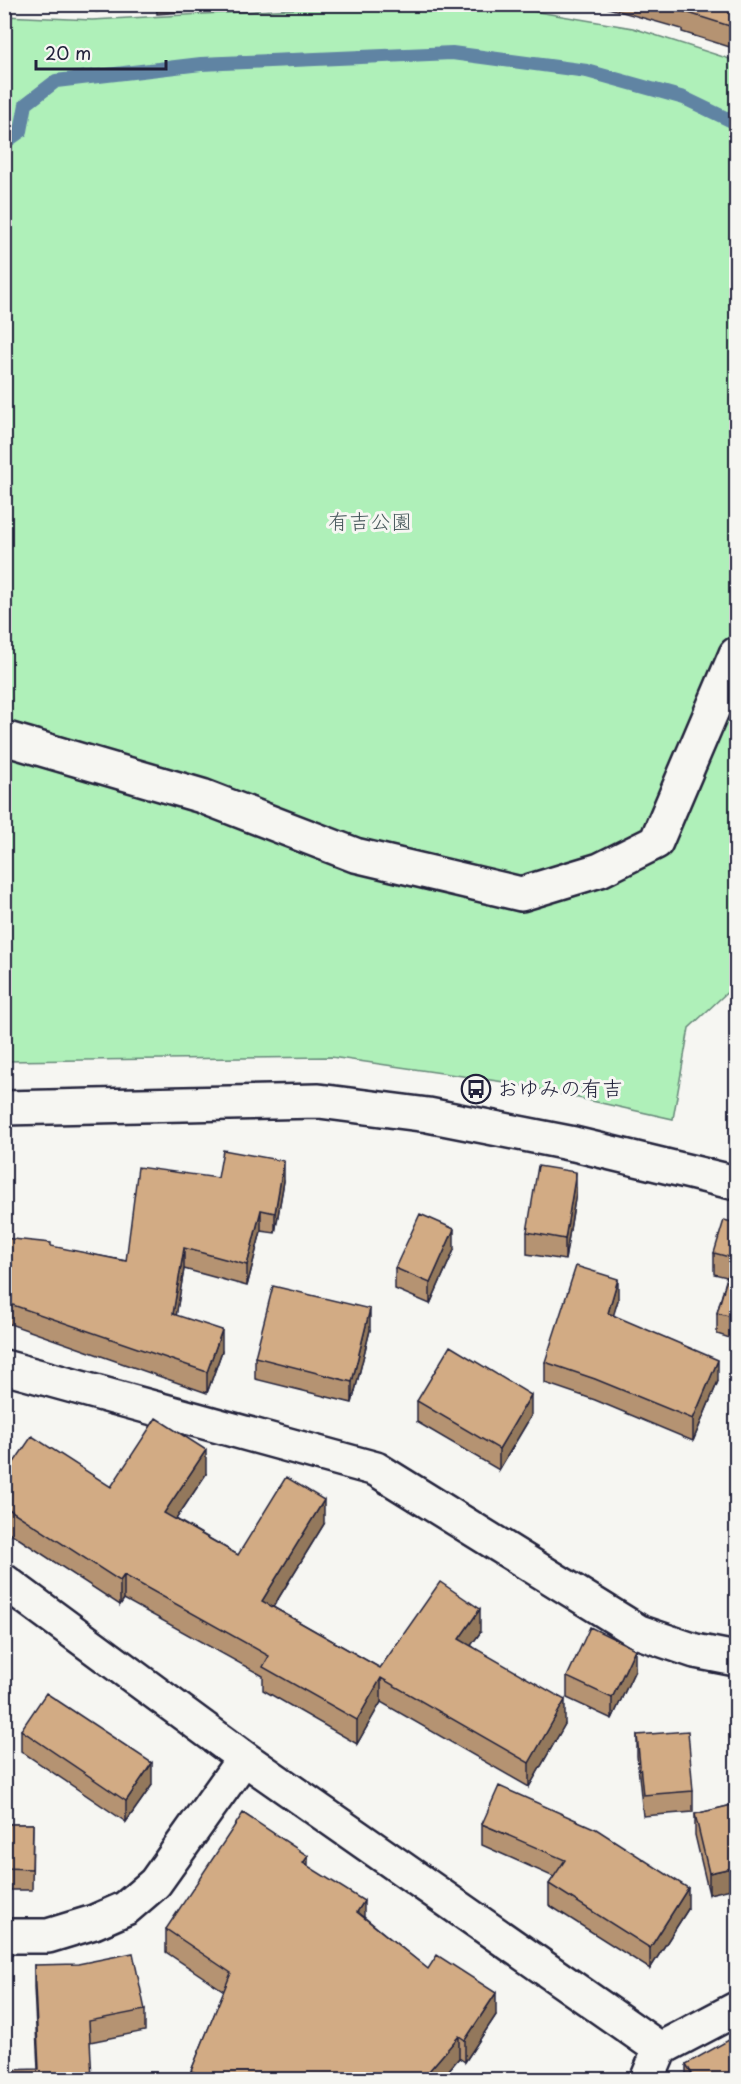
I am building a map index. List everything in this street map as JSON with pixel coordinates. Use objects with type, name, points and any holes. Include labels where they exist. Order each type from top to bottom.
[{"type":"street","points":[[4,738],[202,796],[355,855],[521,894],[600,870],[656,842],[736,654]]},
{"type":"street","points":[[4,1108],[319,1101],[428,1115],[574,1144],[736,1184]]},
{"type":"street","points":[[4,1368],[376,1469],[639,1632],[695,1651],[736,1659]]},
{"type":"street","points":[[4,1581],[244,1758],[660,2049]]},
{"type":"street","points":[[4,1936],[48,1936],[94,1922],[126,1908],[155,1883],[244,1758]]},
{"type":"street","points":[[647,2079],[660,2049],[736,2009]]},
{"type":"green space","name":"有吉公園","points":[[368,5],[497,5],[633,28],[736,61],[736,984],[689,1028],[673,1119],[511,1083],[331,1057],[5,1061],[4,16],[92,20]]},
{"type":"building","points":[[670,4],[736,4],[736,28],[682,11],[683,8]]},
{"type":"building","points":[[223,1150],[284,1161],[275,1213],[261,1210],[247,1265],[184,1248],[173,1314],[222,1330],[207,1372],[4,1302],[4,1238],[51,1243],[51,1246],[126,1261],[138,1167],[218,1178]]},
{"type":"building","points":[[538,1166],[576,1172],[565,1239],[527,1232]]},
{"type":"building","points":[[420,1214],[454,1229],[430,1283],[395,1268]]},
{"type":"building","points":[[724,1220],[736,1223],[736,1318],[717,1313],[733,1258],[714,1253]]},
{"type":"building","points":[[576,1266],[618,1279],[608,1313],[718,1360],[693,1419],[595,1379],[545,1362]]},
{"type":"building","points":[[273,1286],[370,1309],[352,1382],[255,1357]]},
{"type":"building","points":[[450,1346],[531,1395],[499,1449],[417,1401]]},
{"type":"building","points":[[156,1418],[206,1450],[164,1513],[238,1555],[286,1477],[324,1500],[262,1601],[380,1668],[440,1582],[480,1609],[459,1639],[565,1700],[529,1763],[381,1678],[357,1720],[263,1667],[269,1656],[124,1575],[120,1581],[4,1506],[4,1477],[32,1436],[111,1487]]},
{"type":"building","points":[[590,1627],[635,1649],[612,1698],[567,1677]]},
{"type":"building","points":[[46,1693],[152,1763],[126,1801],[21,1730]]},
{"type":"building","points":[[688,1731],[693,1791],[643,1795],[637,1735]]},
{"type":"building","points":[[499,1786],[596,1829],[688,1888],[650,1948],[549,1884],[565,1860],[482,1824]]},
{"type":"building","points":[[736,1804],[736,1867],[709,1873],[695,1814]]},
{"type":"building","points":[[243,1813],[308,1856],[303,1863],[364,1901],[357,1912],[428,1969],[437,1955],[496,1993],[465,2040],[459,2036],[422,2079],[201,2079],[203,2076],[191,2071],[231,1973],[166,1929]]},
{"type":"building","points":[[4,1824],[33,1824],[32,1869],[4,1868]]},
{"type":"building","points":[[133,1953],[145,2010],[89,2021],[92,2079],[4,2079],[4,2070],[39,2069],[34,1965],[78,1964]]},
{"type":"building","points":[[736,2036],[736,2079],[695,2079],[686,2064]]},
{"type":"waterway","points":[[4,143],[21,131],[26,104],[56,81],[201,64],[452,53],[587,71],[684,98],[736,123]]},
{"type":"place","name":"おゆみの有吉","points":[[476,1089]]}]
